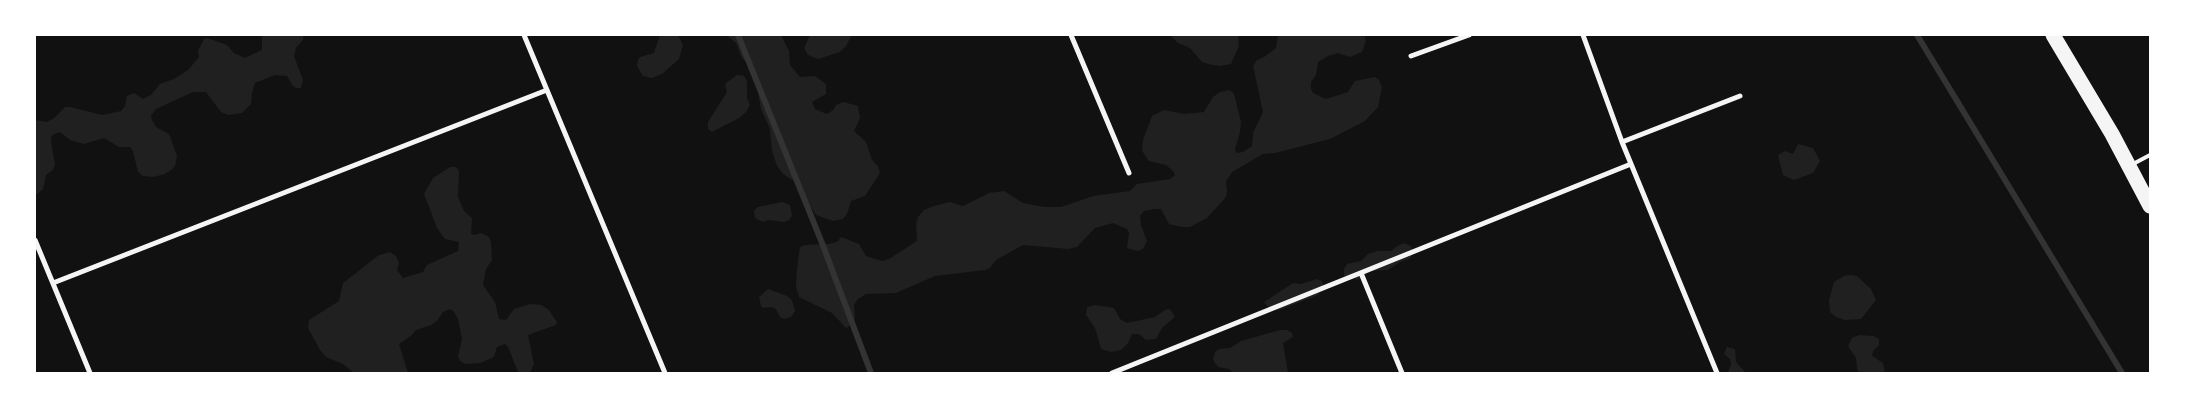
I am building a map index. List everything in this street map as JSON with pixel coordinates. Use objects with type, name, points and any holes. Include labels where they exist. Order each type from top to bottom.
[{"type":"highway","points":[[2053,35],[2150,206]]},
{"type":"street","points":[[524,35],[665,373]]},
{"type":"street","points":[[1071,35],[1129,173]]},
{"type":"street","points":[[1411,56],[1469,35]]},
{"type":"street","points":[[1583,35],[1622,142],[1717,373]]},
{"type":"street","points":[[53,283],[547,90]]},
{"type":"street","points":[[1622,142],[1740,96]]},
{"type":"street","points":[[1112,373],[1631,164]]},
{"type":"street","points":[[35,240],[90,373]]},
{"type":"street","points":[[1361,273],[1402,373]]},
{"type":"lane","points":[[2128,166],[2150,155]]},
{"type":"shaded area","points":[[262,35],[303,35],[303,40],[296,48],[294,56],[303,80],[301,88],[296,88],[292,85],[287,76],[275,75],[255,83],[251,104],[242,113],[228,115],[221,112],[206,92],[193,92],[156,109],[151,116],[152,120],[156,127],[169,134],[177,156],[175,166],[171,170],[165,174],[153,177],[143,176],[138,172],[133,151],[130,147],[119,147],[104,138],[84,144],[70,140],[60,132],[54,134],[51,137],[51,142],[55,164],[53,170],[46,175],[43,189],[35,196],[35,120],[47,122],[53,119],[65,107],[102,115],[121,111],[125,106],[127,96],[134,93],[143,99],[151,95],[160,84],[174,79],[188,70],[199,57],[198,51],[204,39],[207,38],[227,45],[234,53],[245,58],[262,50]]},
{"type":"shaded area","points":[[660,35],[678,35],[683,45],[679,59],[662,74],[652,78],[643,76],[637,66],[638,60],[640,57],[654,53]]},
{"type":"shaded area","points":[[726,35],[781,35],[789,51],[790,65],[800,77],[815,76],[826,84],[826,94],[812,102],[815,109],[827,114],[836,105],[844,102],[858,106],[860,118],[854,131],[866,142],[872,160],[878,166],[880,173],[865,196],[851,201],[847,214],[843,219],[833,221],[816,215],[794,181],[783,174],[777,166],[772,151],[770,129],[761,109],[752,68],[742,58],[736,43]]},
{"type":"shaded area","points":[[810,35],[852,35],[840,52],[818,59],[808,55],[804,48]]},
{"type":"shaded area","points":[[1170,35],[1238,35],[1239,46],[1231,64],[1212,65],[1202,62],[1190,48],[1178,43]]},
{"type":"shaded area","points":[[1278,35],[1364,35],[1366,41],[1362,52],[1350,57],[1338,53],[1318,62],[1316,75],[1311,82],[1311,89],[1313,93],[1326,99],[1348,92],[1355,81],[1375,77],[1379,80],[1382,87],[1378,107],[1365,121],[1330,139],[1275,153],[1263,154],[1232,172],[1226,182],[1226,197],[1207,218],[1190,227],[1182,227],[1169,224],[1161,209],[1144,211],[1140,216],[1147,241],[1143,249],[1137,251],[1127,248],[1129,233],[1127,229],[1113,223],[1095,228],[1077,247],[1068,249],[1023,245],[996,260],[990,268],[985,270],[935,276],[896,293],[866,294],[858,299],[854,305],[855,318],[853,324],[846,328],[832,313],[799,297],[796,287],[797,269],[800,247],[805,245],[837,242],[841,237],[859,244],[866,256],[882,261],[889,259],[917,241],[916,223],[918,217],[924,210],[934,206],[950,202],[963,206],[989,193],[1004,191],[1023,203],[1044,207],[1061,207],[1093,196],[1130,191],[1137,184],[1170,179],[1175,175],[1173,171],[1166,165],[1149,161],[1142,151],[1143,140],[1152,116],[1164,110],[1184,114],[1204,112],[1213,97],[1220,92],[1230,90],[1234,94],[1241,122],[1235,149],[1236,153],[1243,152],[1252,146],[1253,133],[1263,112],[1253,66],[1257,60],[1276,48]]},
{"type":"shaded area","points":[[737,75],[744,76],[747,81],[747,98],[750,105],[739,118],[712,132],[708,129],[708,122],[727,92],[725,84]]},
{"type":"shaded area","points":[[1798,144],[1813,148],[1820,161],[1813,173],[1794,180],[1783,175],[1778,155],[1785,151],[1793,154]]},
{"type":"shaded area","points":[[450,167],[456,167],[459,171],[458,197],[464,211],[472,218],[471,234],[481,233],[489,237],[491,242],[492,260],[486,269],[483,285],[495,302],[499,319],[506,320],[514,309],[530,304],[541,305],[548,309],[557,322],[556,325],[528,335],[534,364],[530,373],[518,372],[505,344],[497,347],[494,357],[480,363],[465,364],[460,361],[458,356],[462,339],[458,319],[450,309],[443,312],[437,321],[416,330],[399,344],[408,373],[354,373],[343,364],[326,357],[320,350],[308,328],[309,320],[339,301],[343,283],[379,255],[390,252],[396,256],[399,263],[397,270],[403,278],[423,272],[427,265],[458,251],[459,242],[445,239],[437,228],[424,194],[433,178]]},
{"type":"shaded area","points":[[782,202],[790,205],[792,216],[789,220],[784,222],[769,220],[763,222],[755,218],[754,211],[758,207]]},
{"type":"shaded area","points":[[1404,243],[1411,246],[1413,254],[1410,259],[1402,261],[1388,270],[1371,271],[1358,280],[1344,276],[1344,269],[1347,264],[1361,261],[1368,254],[1377,251],[1391,251]]},
{"type":"shaded area","points":[[1844,276],[1857,276],[1871,289],[1876,300],[1861,319],[1845,320],[1836,317],[1830,312],[1829,300],[1834,282]]},
{"type":"shaded area","points":[[1317,279],[1322,281],[1324,288],[1318,295],[1279,310],[1270,309],[1264,302],[1293,283],[1301,284]]},
{"type":"shaded area","points":[[768,289],[787,296],[792,300],[795,311],[791,317],[784,319],[780,317],[776,309],[772,307],[763,308],[761,306],[759,297]]},
{"type":"shaded area","points":[[1095,305],[1114,308],[1120,319],[1127,323],[1155,317],[1170,309],[1175,317],[1162,328],[1156,339],[1146,340],[1139,334],[1132,334],[1128,343],[1121,350],[1111,352],[1101,349],[1095,328],[1086,315],[1087,307]]},
{"type":"shaded area","points":[[1280,330],[1287,330],[1292,333],[1293,337],[1283,343],[1288,373],[1233,373],[1229,369],[1218,367],[1213,359],[1215,352],[1219,349],[1230,348],[1241,341]]},
{"type":"shaded area","points":[[1859,335],[1873,336],[1879,339],[1879,345],[1873,351],[1872,356],[1883,363],[1885,373],[1860,373],[1857,369],[1856,358],[1848,346],[1852,338]]},
{"type":"shaded area","points":[[1727,347],[1735,349],[1736,362],[1746,373],[1728,373],[1731,364],[1730,359],[1724,354]]},
{"type":"waterway","points":[[738,35],[822,243],[871,373]]},
{"type":"waterway","points":[[1917,35],[2122,373]]}]
